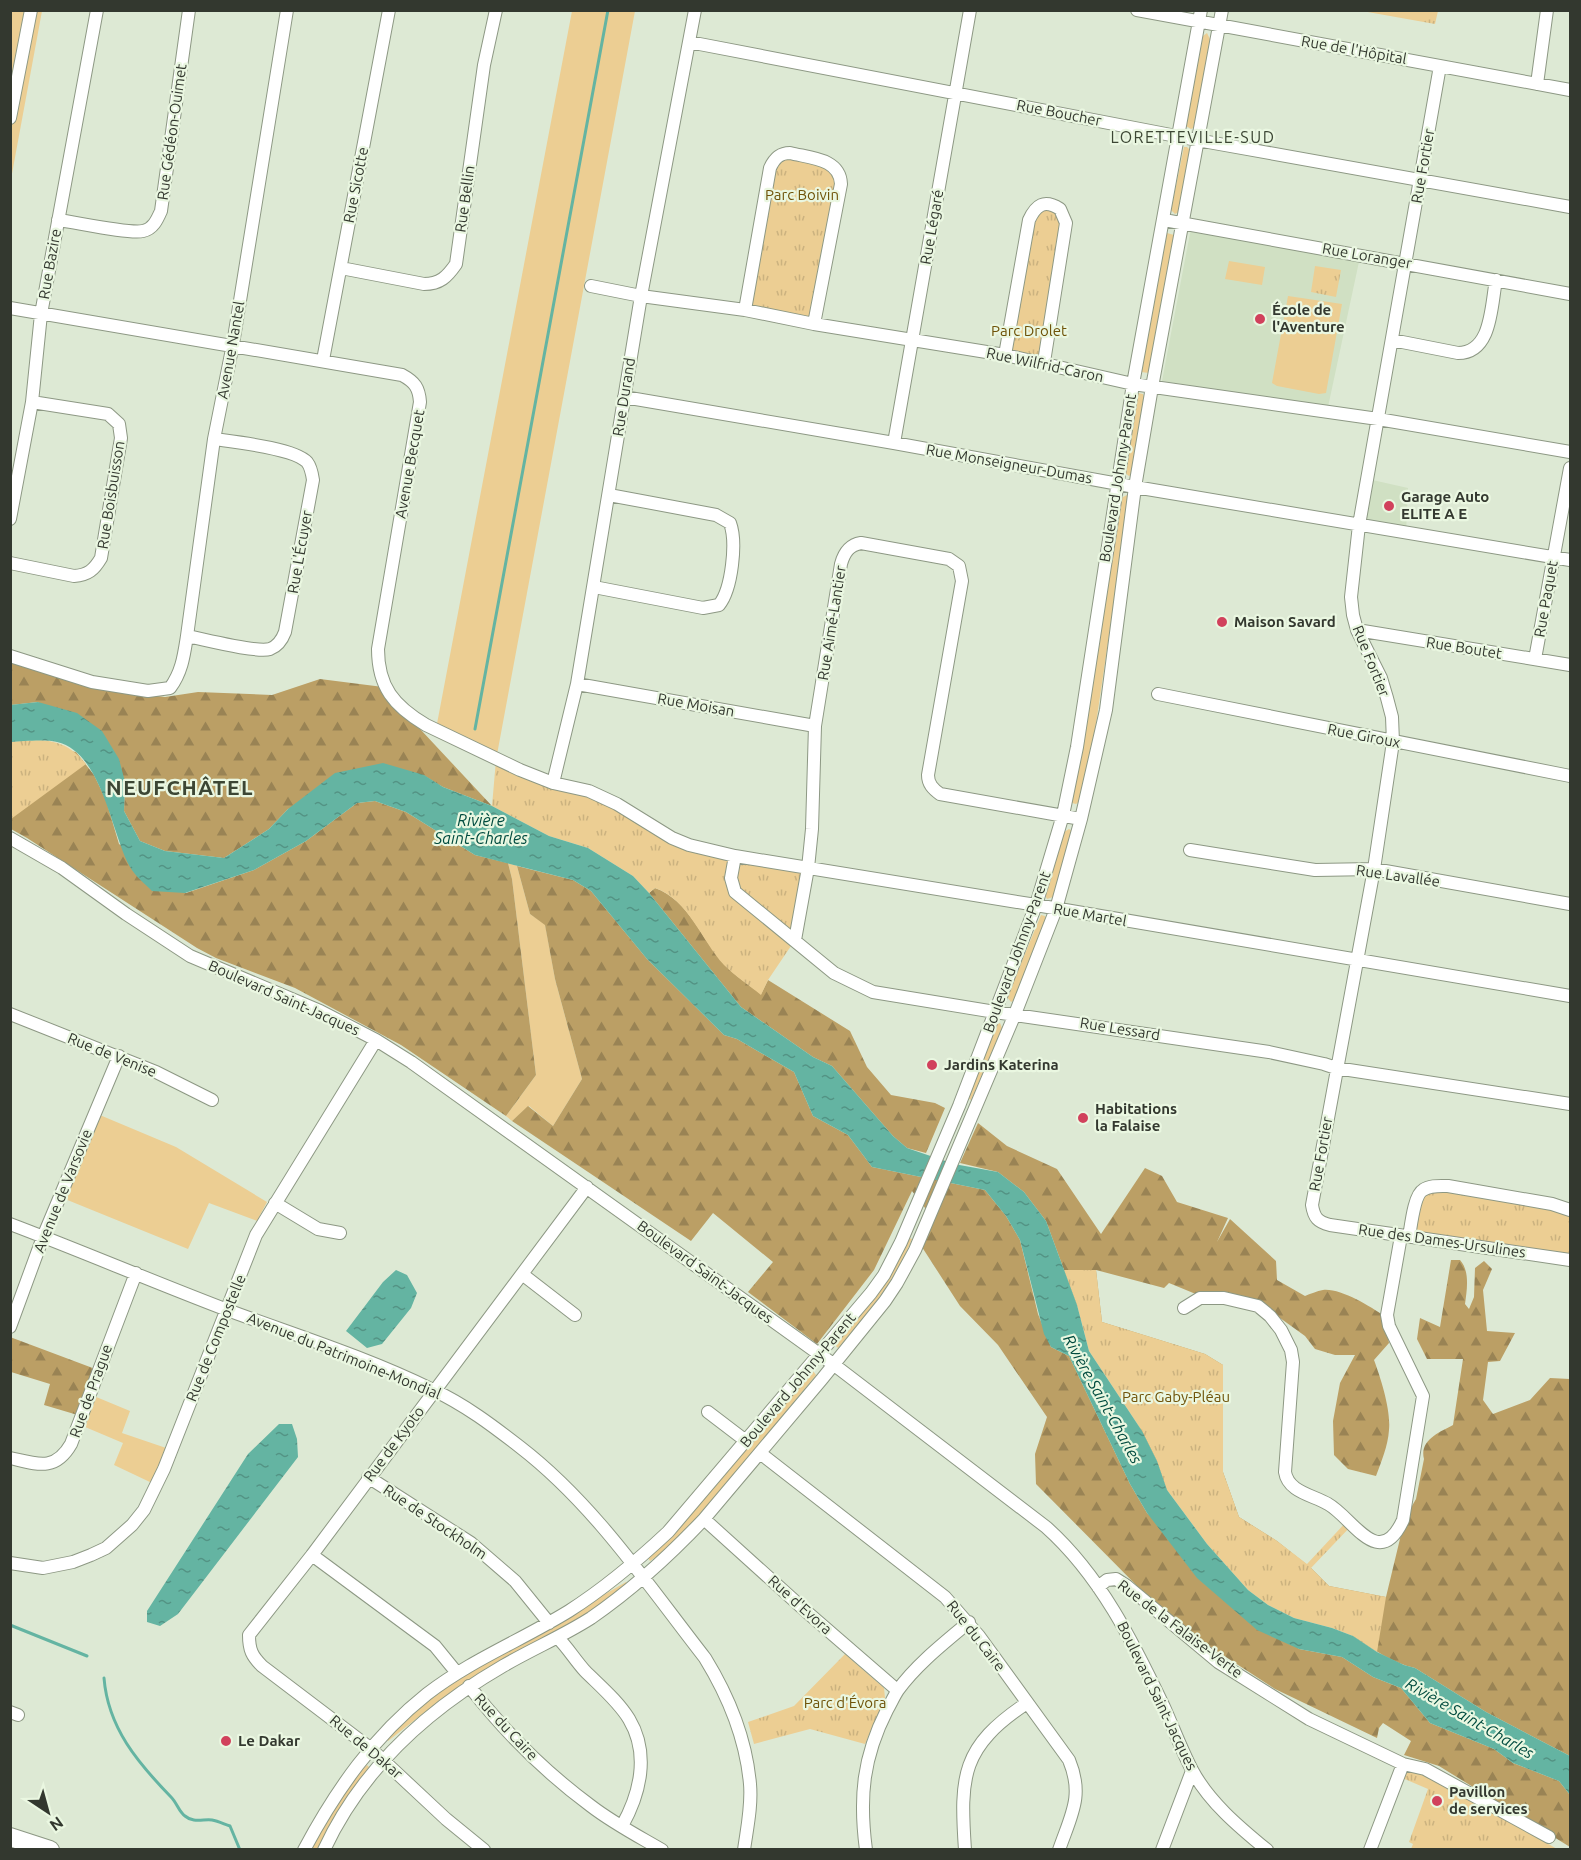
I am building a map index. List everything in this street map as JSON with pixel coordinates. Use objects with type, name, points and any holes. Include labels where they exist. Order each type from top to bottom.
[{"type":"highway","points":[[10,1837],[50,1850]]},
{"type":"street","points":[[10,118],[31,10]]},
{"type":"street","name":"Rue Bazire","points":[[10,519],[32,402],[41,314],[97,10]]},
{"type":"street","name":"Rue Gédéon-Ouimet","points":[[58,219],[135,231],[150,228],[157,221],[161,211],[189,10]]},
{"type":"street","name":"Avenue Nantel","points":[[10,656],[92,682],[148,691],[170,688],[182,667],[214,439],[233,344],[287,10]]},
{"type":"street","name":"Rue Sicotte","points":[[323,360],[389,10]]},
{"type":"street","name":"Rue Bellin","points":[[340,268],[434,284],[442,281],[456,264],[484,65],[496,10]]},
{"type":"street","name":"Rue Durand","points":[[553,783],[577,684],[641,296],[695,10]]},
{"type":"street","name":"Rue Légaré","points":[[894,443],[970,10]]},
{"type":"street","name":"Rue de l'Hôpital","points":[[1137,10],[1201,16],[1219,25],[1570,90]]},
{"type":"street","name":"Boulevard Johnny-Parent","points":[[324,1850],[344,1814],[383,1759],[431,1713],[469,1686],[558,1638],[613,1603],[674,1551],[704,1519],[885,1301],[915,1250],[1015,1014],[1056,909],[1081,819],[1106,710],[1135,488],[1222,10]]},
{"type":"street","points":[[1537,84],[1547,10]]},
{"type":"street","name":"Boulevard Johnny-Parent","points":[[304,1850],[333,1798],[370,1748],[420,1700],[457,1672],[549,1623],[602,1588],[632,1565],[690,1508],[871,1293],[884,1275],[901,1242],[959,1106],[1036,905],[1063,815],[1077,747],[1133,384],[1201,16]]},
{"type":"street","name":"Rue Boucher","points":[[689,42],[1197,141],[1570,207]]},
{"type":"street","name":"Rue Fortier","points":[[1316,1218],[1312,1206],[1374,870],[1393,742],[1392,717],[1381,678],[1357,630],[1351,597],[1359,525],[1440,66]]},
{"type":"street","points":[[745,310],[770,168],[778,156],[790,153],[828,163],[838,171],[841,177],[814,324]]},
{"type":"street","points":[[1005,355],[1029,220],[1036,207],[1048,203],[1060,209],[1066,223],[1044,363]]},
{"type":"street","name":"Rue Loranger","points":[[1164,219],[1570,294]]},
{"type":"street","points":[[1392,340],[1468,353],[1482,340],[1486,331],[1496,280]]},
{"type":"street","name":"Rue Wilfrid-Caron","points":[[591,286],[1005,355],[1133,384],[1378,419],[1570,452]]},
{"type":"street","name":"Avenue Becquet","points":[[10,308],[233,344],[402,375],[417,386],[420,402],[378,649],[378,668],[384,686],[397,703],[415,719],[496,760],[553,783]]},
{"type":"street","name":"Rue Monseigneur-Dumas","points":[[624,397],[894,443],[1135,488],[1570,560]]},
{"type":"street","name":"Rue Boisbuisson","points":[[10,563],[74,576],[83,576],[91,572],[101,558],[121,438],[119,424],[108,414],[32,402]]},
{"type":"street","name":"Rue L'Écuyer","points":[[187,636],[262,650],[276,646],[282,639],[313,480],[308,463],[293,453],[214,439]]},
{"type":"street","name":"Rue Paquet","points":[[1535,659],[1570,468]]},
{"type":"street","points":[[594,587],[704,608],[719,605],[728,590],[734,538],[730,523],[716,515],[609,495]]},
{"type":"street","name":"Rue Aimé-Lantier","points":[[795,940],[808,868],[812,830],[815,726],[841,564],[848,550],[855,544],[861,543],[949,559],[959,566],[962,581],[928,775],[930,784],[940,794],[1081,819]]},
{"type":"street","name":"Rue Boutet","points":[[1357,630],[1570,665]]},
{"type":"street","name":"Rue Moisan","points":[[577,684],[815,726]]},
{"type":"street","name":"Rue Giroux","points":[[1158,694],[1570,776]]},
{"type":"street","name":"Rue Martel","points":[[553,783],[589,791],[617,804],[672,838],[688,845],[735,856],[1570,996]]},
{"type":"street","name":"Boulevard Saint-Jacques","points":[[10,838],[62,868],[134,920],[190,956],[320,1011],[376,1040],[432,1076],[833,1364],[1046,1527],[1073,1553],[1119,1619],[1136,1650],[1192,1770],[1211,1797],[1235,1824],[1267,1850]]},
{"type":"street","name":"Rue Lavallée","points":[[1190,850],[1314,870],[1374,870],[1570,904]]},
{"type":"street","name":"Rue Lessard","points":[[735,856],[731,878],[735,892],[834,973],[873,992],[1269,1052],[1336,1068],[1570,1104]]},
{"type":"street","name":"Rue de Venise","points":[[10,1014],[119,1056],[212,1100]]},
{"type":"street","name":"Rue de Compostelle","points":[[10,1563],[43,1568],[73,1562],[106,1548],[132,1525],[149,1502],[161,1478],[256,1235],[376,1040]]},
{"type":"street","name":"Avenue de Varsovie","points":[[10,1327],[43,1236],[119,1056]]},
{"type":"street","points":[[1184,1308],[1200,1298],[1224,1298],[1257,1306],[1270,1316],[1285,1337],[1293,1362],[1286,1479],[1297,1489],[1333,1506],[1365,1538],[1374,1542],[1384,1542],[1393,1536],[1403,1520],[1423,1396],[1389,1326],[1388,1316],[1405,1236],[1417,1194],[1425,1188],[1448,1186],[1562,1206],[1570,1210]]},
{"type":"street","name":"Rue de Kyoto","points":[[249,1645],[249,1635],[312,1555],[368,1477],[587,1187]]},
{"type":"street","points":[[274,1203],[318,1229],[340,1233]]},
{"type":"street","name":"Rue des Dames-Ursulines","points":[[1316,1218],[1330,1225],[1570,1260]]},
{"type":"street","name":"Avenue du Patrimoine-Mondial","points":[[10,1224],[227,1310],[320,1343],[434,1390],[482,1419],[522,1448],[554,1476],[598,1522],[705,1658],[718,1679],[740,1730],[750,1786],[749,1818],[744,1850]]},
{"type":"street","name":"Rue de Prague","points":[[10,1458],[47,1465],[66,1453],[136,1272]]},
{"type":"street","points":[[522,1274],[576,1315]]},
{"type":"street","points":[[708,1412],[746,1441]]},
{"type":"street","name":"Rue du Caire","points":[[760,1452],[945,1597],[969,1622],[1069,1760],[1075,1773],[1078,1787],[1075,1804],[1059,1850]]},
{"type":"street","name":"Rue de Stockholm","points":[[368,1477],[471,1543],[514,1581],[549,1623]]},
{"type":"street","name":"Rue d'Evora","points":[[704,1519],[897,1690]]},
{"type":"street","points":[[312,1555],[435,1646],[457,1672]]},
{"type":"street","name":"Rue de la Falaise-Verte","points":[[1098,1587],[1107,1580],[1116,1579],[1228,1668],[1309,1719],[1403,1764],[1425,1769],[1549,1837]]},
{"type":"street","points":[[866,1850],[862,1817],[866,1767],[877,1732],[897,1690],[919,1666],[969,1622]]},
{"type":"street","points":[[558,1638],[616,1702],[629,1720],[637,1738],[641,1763],[640,1784],[631,1810],[622,1826]]},
{"type":"street","name":"Rue de Dakar","points":[[249,1645],[252,1655],[262,1666],[370,1748],[447,1820],[484,1850]]},
{"type":"street","name":"Rue du Caire","points":[[469,1686],[510,1735],[556,1778],[592,1807],[662,1850]]},
{"type":"street","points":[[965,1850],[962,1804],[966,1770],[978,1747],[995,1727],[1027,1703]]},
{"type":"street","points":[[1370,1850],[1403,1764]]},
{"type":"street","points":[[1162,1850],[1192,1770]]},
{"type":"shaded area","name":"École de l'Aventure","points":[[1191,228],[1360,257],[1328,407],[1162,381]]},
{"type":"shaded area","points":[[1368,479],[1408,488],[1406,534],[1359,525]]},
{"type":"green space","points":[[1438,10],[1435,24],[1362,11]]},
{"type":"green space","points":[[11,11],[42,11],[11,179]]},
{"type":"green space","points":[[572,11],[635,11],[496,760],[436,729]]},
{"type":"green space","points":[[1207,33],[1210,39],[1195,127],[1191,129],[1186,126],[1203,36]]},
{"type":"green space","points":[[1184,147],[1190,150],[1179,212],[1175,214],[1171,210]]},
{"type":"green space","name":"Parc Boivin","points":[[783,153],[838,171],[814,324],[745,310],[770,168]]},
{"type":"green space","name":"Parc Drolet","points":[[1042,204],[1064,215],[1044,362],[1005,355],[1029,220]]},
{"type":"green space","points":[[1167,233],[1174,235],[1149,373],[1141,372]]},
{"type":"green space","points":[[1229,261],[1265,267],[1262,285],[1225,279]]},
{"type":"green space","points":[[1315,266],[1341,270],[1336,297],[1311,292]]},
{"type":"green space","points":[[1288,296],[1342,304],[1326,393],[1319,394],[1272,383]]},
{"type":"green space","points":[[1138,393],[1143,394],[1144,397],[1129,476],[1125,473]]},
{"type":"green space","points":[[1127,495],[1129,500],[1093,744],[1080,801],[1076,804],[1072,803],[1072,800],[1121,498]]},
{"type":"green space","points":[[10,661],[87,687],[165,697],[198,692],[272,695],[320,679],[383,687],[397,711],[421,730],[492,806],[443,787],[423,775],[288,809],[269,829],[224,858],[165,851],[140,841],[124,811],[125,782],[38,702],[11,705]]},
{"type":"green space","points":[[33,740],[61,744],[78,755],[86,764],[11,819],[11,742]]},
{"type":"green space","points":[[10,742],[76,752],[94,775],[106,800],[119,844],[186,893],[254,870],[306,841],[357,803],[375,801],[406,812],[475,855],[508,863],[512,879],[536,1075],[506,1116],[401,1045],[295,988],[216,958],[197,948],[11,829]]},
{"type":"green space","points":[[496,760],[589,791],[672,838],[808,868],[795,940],[768,980],[761,995],[724,965],[686,911],[667,894],[655,888],[649,893],[633,876],[588,848],[549,836],[492,806]]},
{"type":"green space","points":[[1069,829],[1072,831],[1053,897],[1047,899],[1045,895],[1064,832]]},
{"type":"green space","points":[[508,863],[517,866],[530,914],[545,924],[555,979],[582,1079],[553,1126],[529,1106],[512,1121],[506,1116],[536,1075],[512,879]]},
{"type":"green space","points":[[517,866],[573,880],[591,891],[647,959],[724,1035],[737,1039],[794,1072],[813,1116],[848,1135],[872,1167],[985,1190],[1006,1216],[1020,1240],[1038,1314],[1051,1347],[1069,1356],[1130,1484],[1147,1513],[1299,1649],[1342,1657],[1373,1677],[1401,1688],[1430,1723],[1494,1749],[1513,1763],[1559,1781],[1570,1795],[1570,1847],[1439,1766],[1404,1755],[1411,1741],[1383,1723],[1379,1728],[1377,1738],[1275,1689],[1209,1646],[1149,1598],[1036,1484],[1035,1454],[1047,1417],[998,1345],[960,1306],[920,1244],[932,1217],[912,1191],[874,1270],[817,1344],[748,1292],[773,1262],[713,1213],[691,1241],[512,1121],[528,1106],[553,1126],[582,1079],[555,979],[545,925],[530,914]]},
{"type":"green space","points":[[655,888],[667,894],[686,911],[724,964],[761,994],[768,980],[850,1031],[867,1067],[891,1095],[935,1103],[945,1108],[926,1153],[907,1148],[893,1136],[832,1066],[813,1057],[741,1007],[649,893]]},
{"type":"green space","points":[[1041,915],[1046,919],[1015,1000],[1011,1002],[1007,997]]},
{"type":"green space","points":[[1000,1023],[1002,1028],[971,1100],[967,1098],[996,1025]]},
{"type":"green space","points":[[95,1113],[176,1147],[267,1202],[259,1217],[263,1223],[209,1203],[188,1249],[60,1197]]},
{"type":"green space","points":[[978,1123],[1007,1146],[1057,1169],[1101,1234],[1145,1168],[1162,1176],[1177,1202],[1228,1218],[1217,1242],[1230,1219],[1276,1261],[1277,1280],[1305,1296],[1323,1290],[1338,1292],[1363,1303],[1384,1316],[1389,1343],[1374,1360],[1387,1404],[1389,1430],[1386,1448],[1376,1476],[1348,1469],[1334,1455],[1333,1421],[1340,1383],[1355,1355],[1335,1355],[1315,1349],[1305,1336],[1265,1307],[1203,1297],[1169,1283],[1164,1288],[1096,1270],[1102,1322],[1205,1354],[1223,1365],[1223,1472],[1239,1517],[1277,1541],[1311,1568],[1329,1586],[1386,1597],[1405,1518],[1416,1499],[1424,1459],[1423,1452],[1432,1438],[1453,1425],[1463,1359],[1427,1359],[1417,1339],[1420,1318],[1440,1327],[1451,1260],[1460,1260],[1463,1264],[1467,1281],[1465,1304],[1469,1309],[1474,1297],[1475,1268],[1484,1261],[1492,1269],[1483,1290],[1487,1331],[1515,1333],[1500,1361],[1488,1362],[1483,1400],[1493,1414],[1530,1400],[1550,1378],[1570,1379],[1570,1756],[1486,1712],[1415,1668],[1398,1663],[1353,1636],[1167,1490],[1157,1461],[1077,1305],[1046,1221],[1024,1192],[998,1172],[960,1163]]},
{"type":"green space","points":[[1425,1188],[1570,1210],[1570,1260],[1409,1237]]},
{"type":"green space","points":[[909,1238],[912,1239],[905,1255],[889,1283],[838,1348],[835,1345],[872,1300]]},
{"type":"green space","name":"Parc Gaby-Pléau","points":[[1064,1270],[1096,1270],[1102,1322],[1205,1354],[1223,1365],[1223,1472],[1239,1517],[1277,1541],[1307,1564],[1348,1520],[1352,1525],[1311,1568],[1329,1586],[1386,1597],[1377,1652],[1353,1636],[1294,1618],[1268,1605],[1248,1590],[1207,1544],[1167,1490],[1157,1461],[1142,1431],[1089,1351],[1077,1305]]},
{"type":"green space","points":[[10,1337],[98,1370],[81,1416],[44,1405],[50,1384],[11,1372]]},
{"type":"green space","points":[[813,1371],[816,1375],[704,1511],[663,1552],[650,1561],[648,1558],[687,1519]]},
{"type":"green space","points":[[89,1394],[130,1411],[122,1433],[172,1450],[152,1483],[114,1465],[123,1443],[78,1424]]},
{"type":"green space","points":[[626,1582],[628,1585],[580,1619],[469,1680],[388,1741],[386,1738],[405,1719],[453,1682]]},
{"type":"green space","name":"Parc d'Évora","points":[[845,1654],[884,1688],[885,1698],[865,1744],[810,1729],[754,1744],[748,1722],[794,1706]]},
{"type":"green space","points":[[367,1765],[370,1768],[319,1849],[311,1850],[335,1805]]},
{"type":"green space","points":[[1410,1770],[1433,1776],[1557,1849],[1411,1849],[1413,1844],[1409,1842],[1428,1789],[1400,1777],[1401,1772]]},
{"type":"water","name":"Rivière Saint-Charles","points":[[38,702],[77,713],[102,731],[119,759],[125,782],[124,811],[140,841],[165,851],[224,858],[269,829],[288,809],[335,773],[383,763],[424,775],[443,787],[492,806],[549,836],[588,848],[633,876],[741,1007],[813,1057],[832,1066],[893,1136],[907,1148],[954,1164],[998,1172],[1024,1192],[1046,1221],[1077,1305],[1089,1351],[1142,1431],[1157,1461],[1167,1490],[1207,1544],[1248,1590],[1268,1605],[1294,1618],[1353,1636],[1377,1652],[1415,1668],[1486,1712],[1570,1756],[1570,1795],[1559,1781],[1513,1763],[1494,1749],[1430,1723],[1401,1688],[1373,1677],[1342,1657],[1299,1649],[1257,1630],[1197,1578],[1147,1513],[1130,1484],[1069,1356],[1051,1347],[1044,1334],[1020,1240],[1006,1216],[985,1190],[872,1167],[848,1135],[813,1116],[794,1072],[737,1039],[724,1035],[647,959],[591,891],[573,880],[475,855],[406,812],[375,801],[357,803],[306,841],[254,870],[185,893],[152,891],[130,867],[95,777],[85,761],[72,749],[57,742],[41,740],[11,742],[10,705]]},
{"type":"water","points":[[396,1270],[407,1275],[417,1293],[411,1308],[382,1344],[367,1348],[346,1331],[383,1282]]},
{"type":"water","points":[[279,1424],[292,1424],[297,1439],[298,1457],[178,1614],[160,1626],[147,1622],[147,1611],[248,1454]]},
{"type":"waterway","points":[[475,729],[608,10]]},
{"type":"waterway","points":[[10,1625],[87,1656]]},
{"type":"waterway","points":[[104,1678],[107,1696],[118,1729],[136,1758],[188,1818],[212,1820],[230,1826],[240,1850]]},
{"type":"place","name":"École de l'Aventure","points":[[1260,319]]},
{"type":"place","name":"Garage Auto ELITE A E","points":[[1389,506]]},
{"type":"place","name":"Maison Savard","points":[[1222,622]]},
{"type":"place","name":"Jardins Katerina","points":[[932,1065]]},
{"type":"place","name":"Habitations la Falaise","points":[[1083,1118]]},
{"type":"place","name":"Le Dakar","points":[[226,1741]]},
{"type":"place","name":"Pavillon de services","points":[[1437,1801]]},
{"type":"district","name":"LORETTEVILLE-SUD","points":[[1193,137]]},
{"type":"district","name":"NEUFCHÂTEL","points":[[180,788]]}]
